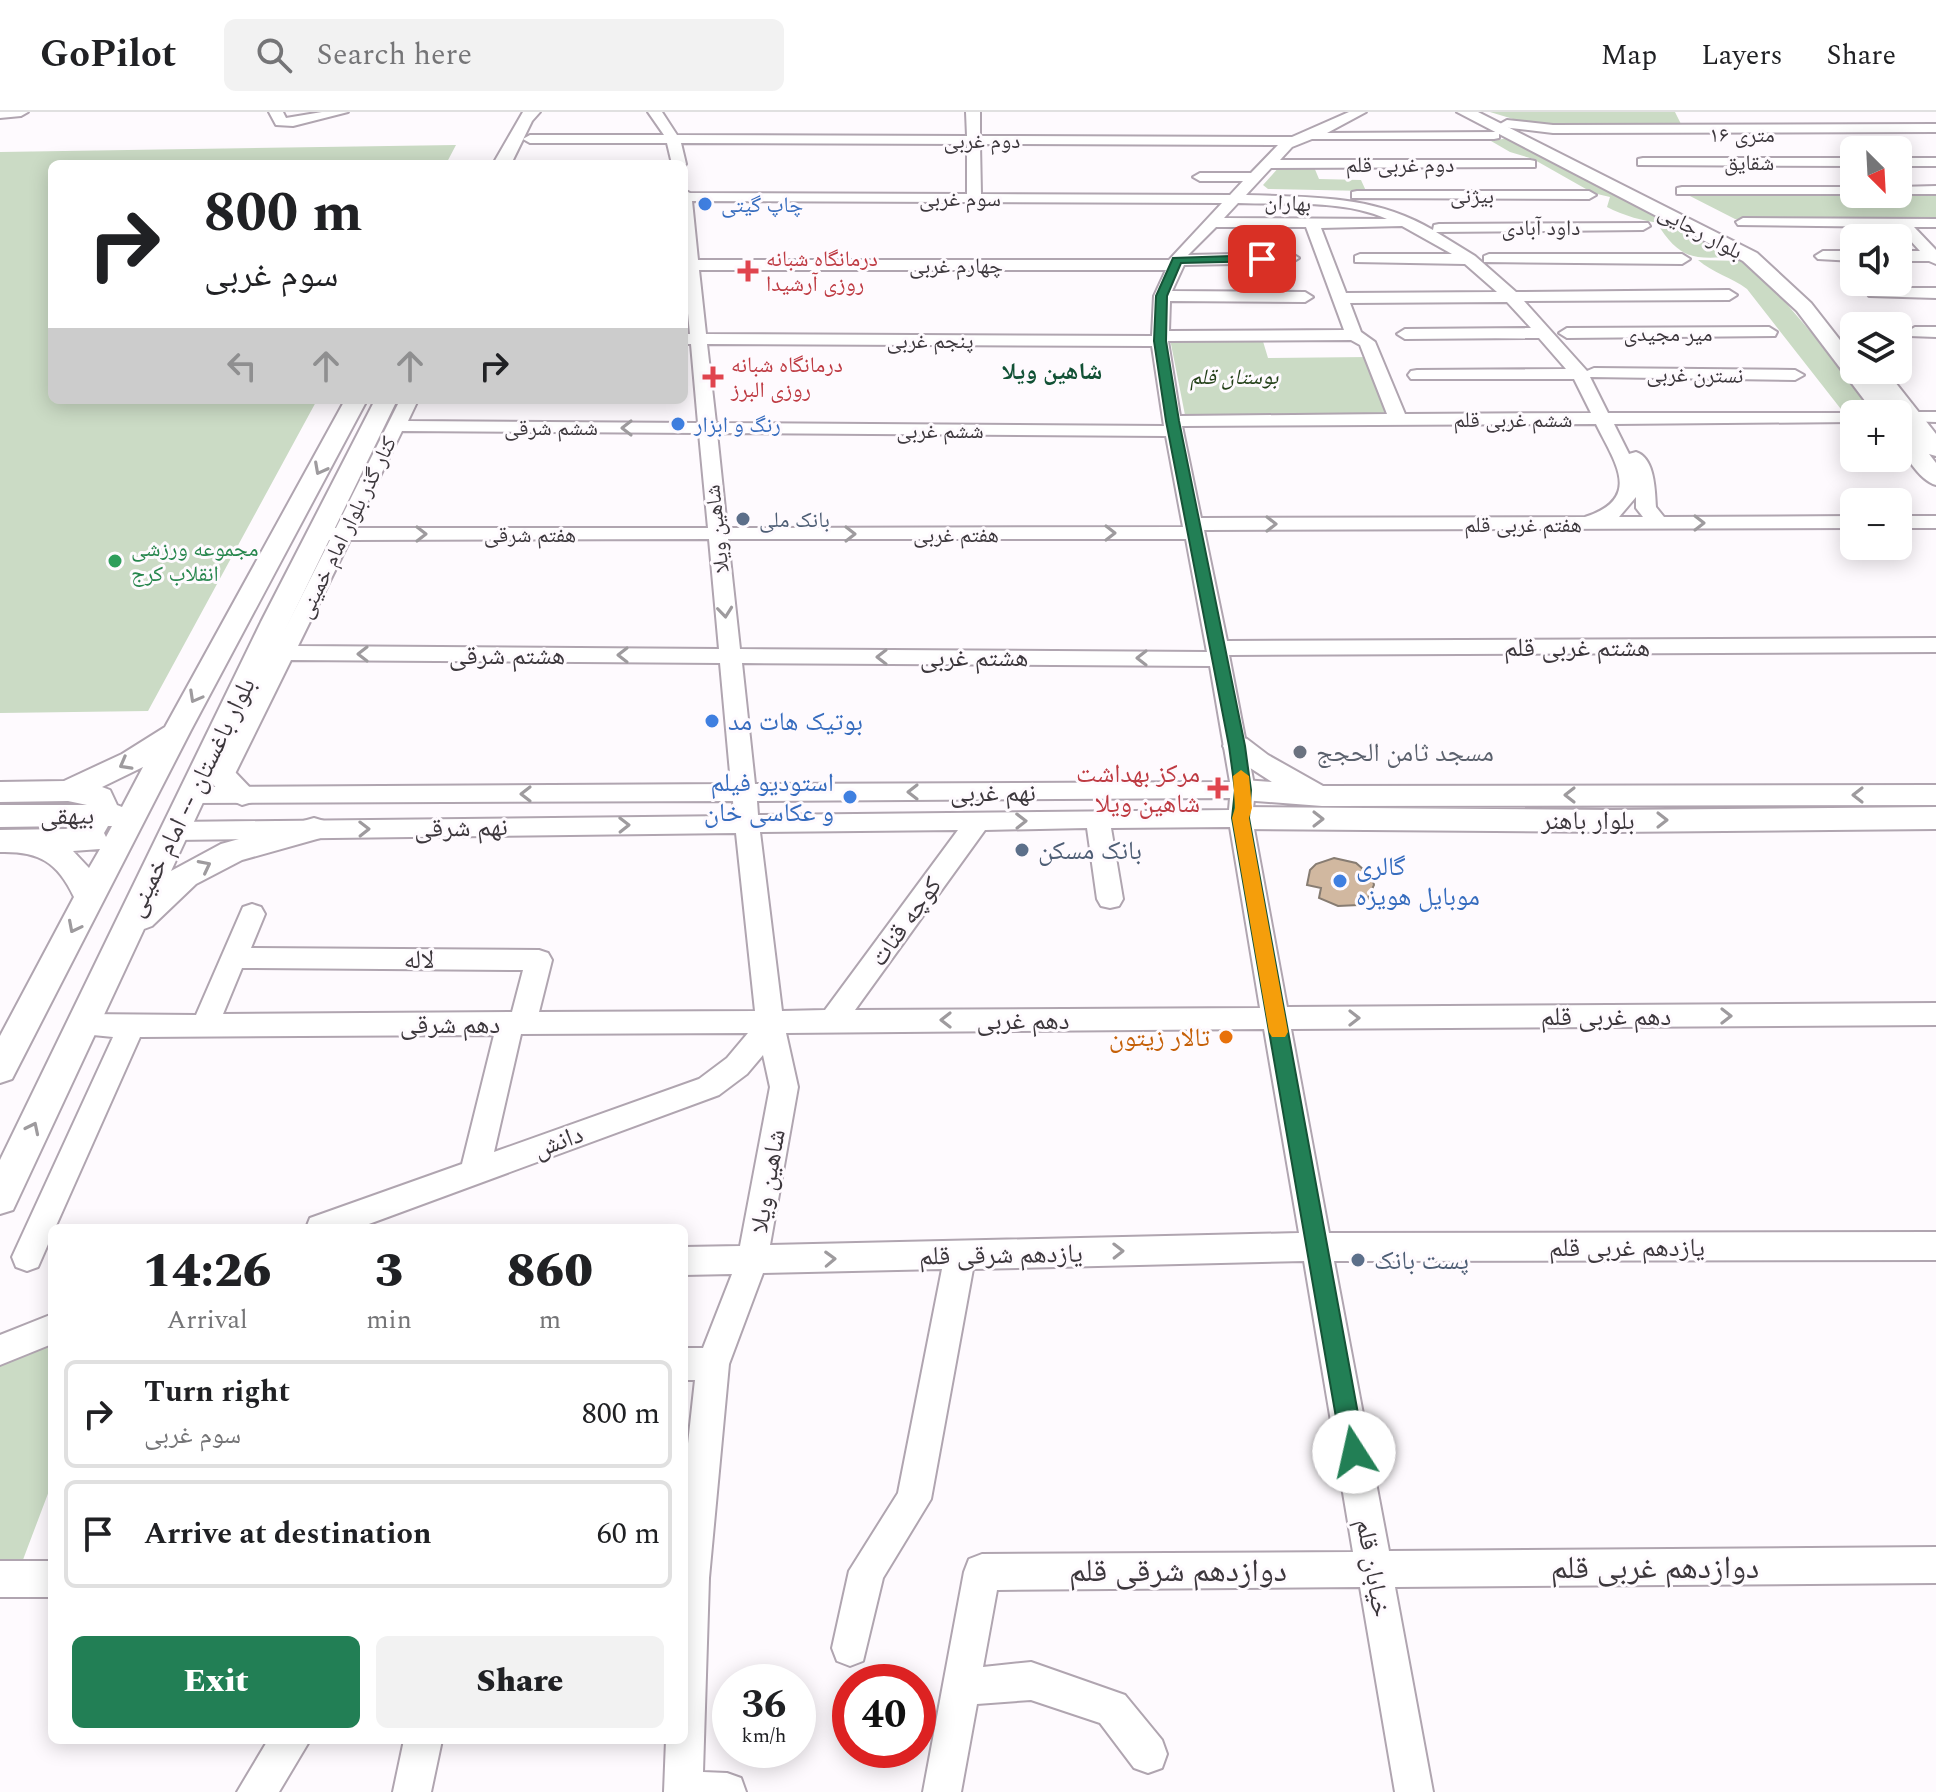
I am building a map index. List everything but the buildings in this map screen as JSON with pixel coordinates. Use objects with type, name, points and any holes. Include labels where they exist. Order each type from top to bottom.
[{"type":"main road","points":[[504,160],[525,119],[532,112]]},
{"type":"main road","points":[[1452,112],[1475,114]]},
{"type":"main road","name":"بلوار رجایی","points":[[1475,114],[1501,130],[1569,154],[1682,209],[1758,256],[1823,306],[1840,327]]},
{"type":"main road","name":"بلوار رجایی","points":[[1475,114],[1758,256],[1804,307],[1875,400]]},
{"type":"main road","name":"بلوار باغستان -- امام خمینی","points":[[0,1069],[90,897],[118,822],[177,730],[354,404]]},
{"type":"main road","name":"بلوار باغستان -- امام خمینی","points":[[0,1198],[279,613],[330,534],[391,413]]},
{"type":"main road","points":[[1912,430],[1936,449]]},
{"type":"main road","points":[[1912,437],[1936,478]]},
{"type":"main road","points":[[241,613],[254,617],[279,613]]},
{"type":"main road","points":[[68,791],[132,761],[177,730]]},
{"type":"main road","points":[[217,741],[216,762],[242,789]]},
{"type":"main road","points":[[1237,746],[1258,762],[1322,796]]},
{"type":"main road","points":[[68,791],[100,797],[118,822]]},
{"type":"main road","name":"بیهقی","points":[[0,792],[68,791]]},
{"type":"main road","name":"بلوار باهنر","points":[[1242,804],[1322,796],[1936,795]]},
{"type":"main road","name":"بلوار باهنر","points":[[1242,804],[1612,821],[1936,818]]},
{"type":"main road","name":"بیهقی","points":[[0,816],[118,822]]},
{"type":"main road","name":"بیهقی","points":[[0,841],[71,840],[118,822]]},
{"type":"main road","points":[[124,934],[185,876],[232,852],[314,829]]},
{"type":"main road","points":[[32,841],[67,860],[79,873],[90,897]]},
{"type":"street","points":[[0,114],[21,112]]},
{"type":"street","points":[[276,112],[281,122],[293,122],[341,112]]},
{"type":"street","points":[[655,112],[673,139],[678,160]]},
{"type":"street","points":[[973,112],[974,198]]},
{"type":"street","name":"خیابان قلم","points":[[1359,112],[1333,126],[1292,135],[1269,164],[1175,263],[1162,296],[1160,338],[1173,426],[1237,746],[1242,804],[1276,1018],[1414,1792]]},
{"type":"street","points":[[1817,113],[1929,128]]},
{"type":"street","name":"۱۶ متری","points":[[1292,135],[1501,130],[1929,128]]},
{"type":"street","name":"۱۶ متری","points":[[1569,154],[1565,142],[1580,134],[1735,134],[1929,128]]},
{"type":"street","points":[[1735,134],[1783,191]]},
{"type":"street","name":"دوم غربی","points":[[530,139],[973,140],[1292,135]]},
{"type":"street","name":"شقایق","points":[[1643,162],[1840,162]]},
{"type":"street","points":[[1912,162],[1936,162]]},
{"type":"street","name":"دوم غربی قلم","points":[[1269,164],[1530,164]]},
{"type":"street","points":[[1200,177],[1257,177]]},
{"type":"street","points":[[1912,191],[1936,190]]},
{"type":"street","points":[[1682,191],[1840,191]]},
{"type":"street","name":"بهاران","points":[[1236,199],[1356,195],[1387,202],[1439,228],[1489,259],[1567,333],[1646,484],[1646,508],[1659,523]]},
{"type":"street","name":"بیژنی","points":[[1356,195],[1589,195]]},
{"type":"street","points":[[1514,195],[1533,227]]},
{"type":"street","name":"سوم غربی","points":[[688,196],[1236,199]]},
{"type":"street","name":"بهاران","points":[[1296,199],[1376,209],[1421,229],[1470,259],[1587,373]]},
{"type":"street","points":[[1212,222],[1397,224]]},
{"type":"street","points":[[1743,222],[1936,223]]},
{"type":"street","points":[[1901,222],[1935,257]]},
{"type":"street","points":[[1312,224],[1354,335],[1367,342],[1398,420]]},
{"type":"street","name":"داود آبادی","points":[[1439,228],[1643,226]]},
{"type":"street","points":[[1823,256],[1840,256]]},
{"type":"street","points":[[1912,256],[1935,257]]},
{"type":"street","points":[[1175,263],[1291,258]]},
{"type":"street","points":[[1360,259],[1470,259]]},
{"type":"street","points":[[1489,259],[1682,259]]},
{"type":"street","name":"چهارم غربی","points":[[688,265],[1175,263]]},
{"type":"street","name":"شاهین ویلا","points":[[688,265],[692,339],[705,428],[770,1021],[784,1087],[752,1261],[698,1364],[688,1557]]},
{"type":"street","points":[[1912,293],[1936,293]]},
{"type":"street","points":[[1340,298],[1729,295]]},
{"type":"street","points":[[1162,296],[1305,297]]},
{"type":"street","name":"میر مجیدی","points":[[1567,333],[1769,332]]},
{"type":"street","points":[[1915,332],[1936,332]]},
{"type":"street","points":[[1405,334],[1546,333]]},
{"type":"street","name":"پنجم غربی","points":[[692,339],[1354,335]]},
{"type":"street","name":"نسترن غربی","points":[[1417,375],[1795,375]]},
{"type":"street","name":"ششم شرقی","points":[[391,413],[705,428]]},
{"type":"street","name":"ششم غربی قلم","points":[[1173,426],[1398,420],[1840,417]]},
{"type":"street","points":[[1912,422],[1936,417]]},
{"type":"street","name":"بهاران","points":[[1580,524],[1615,513],[1628,497],[1631,483],[1610,418]]},
{"type":"street","name":"ششم غربی","points":[[705,428],[1173,426]]},
{"type":"street","name":"هفتم غربی قلم","points":[[1194,528],[1840,522]]},
{"type":"street","points":[[1912,522],[1936,522]]},
{"type":"street","name":"هفتم غربی","points":[[716,534],[1194,528]]},
{"type":"street","name":"هفتم شرقی","points":[[330,534],[716,534]]},
{"type":"street","name":"کنار گذر بلوار امام خمینی","points":[[242,789],[284,653],[330,534]]},
{"type":"street","name":"هشتم غربی قلم","points":[[1218,653],[1936,645]]},
{"type":"street","name":"هشتم شرقی","points":[[284,653],[729,656]]},
{"type":"street","name":"هشتم غربی","points":[[729,656],[1218,653]]},
{"type":"street","points":[[232,830],[215,822],[216,814],[242,789]]},
{"type":"street","name":"نهم شرقی","points":[[191,795],[242,789],[744,793]]},
{"type":"street","name":"نهم غربی","points":[[744,793],[1242,804]]},
{"type":"street","name":"نهم غربی","points":[[747,824],[1098,820],[1242,804]]},
{"type":"street","points":[[1098,820],[1110,899]]},
{"type":"street","name":"کوچه قنات","points":[[832,1021],[978,821]]},
{"type":"street","points":[[754,864],[786,834],[814,823]]},
{"type":"street","name":"نهم شرقی","points":[[174,831],[747,824]]},
{"type":"street","points":[[205,1026],[252,914]]},
{"type":"street","name":"لاله","points":[[233,958],[539,960],[517,1023]]},
{"type":"street","name":"دهم غربی قلم","points":[[1276,1018],[1936,1014]]},
{"type":"street","name":"دهم غربی","points":[[770,1021],[1276,1018]]},
{"type":"street","name":"دهم شرقی","points":[[83,1025],[770,1021]]},
{"type":"street","name":"دانش","points":[[332,1224],[709,1087],[737,1069],[753,1051],[770,1021]]},
{"type":"street","points":[[475,1171],[517,1023]]},
{"type":"street","points":[[27,1257],[131,1026]]},
{"type":"street","name":"یازدهم غربی قلم","points":[[1317,1247],[1936,1246]]},
{"type":"street","name":"یازدهم شرقی قلم","points":[[688,1261],[1317,1247]]},
{"type":"street","points":[[850,1648],[867,1571],[914,1499],[960,1255]]},
{"type":"street","points":[[0,1328],[48,1330]]},
{"type":"street","points":[[0,1350],[48,1331]]},
{"type":"street","name":"دوازدهم غربی قلم","points":[[1374,1569],[1936,1565]]},
{"type":"street","name":"دوازدهم شرقی قلم","points":[[961,1687],[982,1572],[1374,1569]]},
{"type":"street","points":[[0,1579],[48,1579]]},
{"type":"street","points":[[942,1792],[961,1687],[1031,1681],[1112,1708],[1148,1754]]},
{"type":"street","points":[[256,1792],[288,1744]]},
{"type":"street","points":[[412,1792],[422,1744]]},
{"type":"street","name":"شاهین ویلا","points":[[684,1744],[683,1790],[727,1792]]},
{"type":"green space","points":[[1490,112],[1675,112],[1682,126],[1544,124],[1523,122]]},
{"type":"green space","points":[[1508,138],[1683,225],[1734,257],[1700,257],[1684,252],[1668,239],[1660,228],[1662,223],[1641,220],[1613,210],[1607,207],[1610,197],[1593,193],[1533,159],[1510,152],[1491,141]]},
{"type":"green space","name":"مجموعه ورزشی انقلاب کرج","points":[[456,145],[448,160],[48,160],[48,404],[315,404],[148,711],[0,713],[0,152]]},
{"type":"green space","points":[[1280,166],[1314,167],[1319,179],[1361,180],[1366,191],[1268,189],[1263,185]]},
{"type":"green space","points":[[1686,194],[1840,194],[1840,208],[1912,208],[1912,194],[1936,194],[1936,220],[1735,219]]},
{"type":"green space","points":[[1698,260],[1741,261],[1767,281],[1840,366],[1840,384],[1855,384],[1869,400],[1840,400],[1840,408],[1747,289]]},
{"type":"green space","name":"بوستان قلم","points":[[1262,338],[1268,358],[1369,357],[1390,414],[1185,415],[1170,339]]},
{"type":"green space","points":[[48,1343],[48,1494],[21,1565],[0,1564],[0,1362]]},
{"type":"slow traffic","points":[[1241,776],[1244,808],[1240,818],[1278,1032]]},
{"type":"place","name":"چاپ گیتی","points":[[705,204]]},
{"type":"place","name":"درمانگاه شبانه روزی آرشیدا","points":[[748,271]]},
{"type":"place","name":"درمانگاه شبانه روزی البرز","points":[[713,377]]},
{"type":"place","name":"رنگ و ابزار","points":[[678,424]]},
{"type":"place","name":"بانک ملی","points":[[743,519]]},
{"type":"place","name":"مجموعه ورزشی انقلاب کرج","points":[[115,561]]},
{"type":"place","name":"بوتیک هات مد","points":[[712,721]]},
{"type":"place","name":"مسجد ثامن الحجج","points":[[1300,752]]},
{"type":"place","name":"مرکز بهداشت شاهین ویلا","points":[[1218,788]]},
{"type":"place","name":"استودیو فیلم و عکاسی خان","points":[[850,797]]},
{"type":"place","name":"بانک مسکن","points":[[1022,850]]},
{"type":"place","name":"گالری موبایل هویزه","points":[[1340,881]]},
{"type":"place","name":"تالار زیتون","points":[[1226,1037]]},
{"type":"place","name":"پست بانک","points":[[1358,1260]]},
{"type":"district","name":"شاهین ویلا","points":[[1052,371]]},
{"type":"route","points":[[1262,259],[1176,260],[1162,296],[1160,341],[1172,421],[1237,746],[1244,808],[1240,818],[1354,1452]]}]
